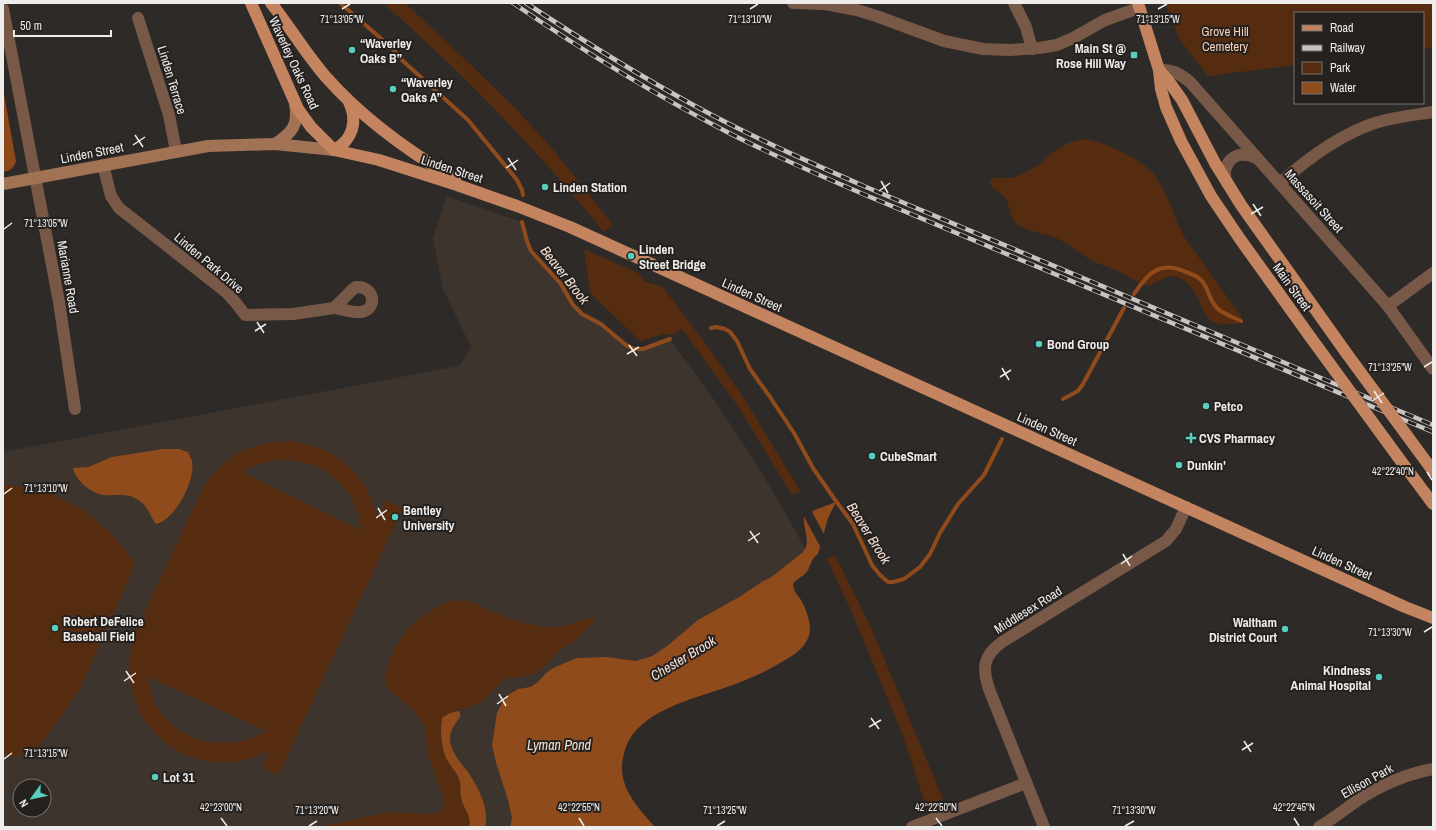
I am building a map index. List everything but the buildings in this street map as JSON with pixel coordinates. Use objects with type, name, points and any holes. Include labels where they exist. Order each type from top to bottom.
[{"type":"main road","name":"Waverley Oaks Road","points":[[251,3],[295,104],[308,124],[334,150]]},
{"type":"main road","name":"Waverley Oaks Road","points":[[271,3],[315,63],[347,99],[394,139],[438,170],[480,193]]},
{"type":"main road","name":"Main Street","points":[[1139,6],[1159,70],[1161,89],[1166,107],[1178,135],[1198,174],[1240,239],[1433,504]]},
{"type":"main road","name":"Main Street","points":[[1159,70],[1182,100],[1228,185],[1255,226],[1433,471]]},
{"type":"main road","points":[[334,150],[347,140],[353,128],[353,115],[347,99]]},
{"type":"main road","name":"Linden Street","points":[[334,150],[379,160],[480,193],[517,206],[570,228],[1433,618]]},
{"type":"street","points":[[793,3],[825,3],[857,10],[944,41],[996,50],[1032,49],[1063,43],[1104,20],[1139,6]]},
{"type":"street","points":[[1014,3],[1026,27],[1032,49]]},
{"type":"street","name":"Marianne Road","points":[[3,9],[62,318],[75,409]]},
{"type":"street","name":"Linden Terrace","points":[[138,18],[169,114],[176,151]]},
{"type":"street","name":"Massasoit Street","points":[[1159,70],[1173,71],[1187,80],[1388,306],[1433,369]]},
{"type":"street","points":[[275,144],[287,135],[294,125],[296,117],[295,104]]},
{"type":"street","points":[[1280,183],[1331,145],[1353,132],[1383,121],[1433,112]]},
{"type":"street","name":"Linden Street","points":[[3,184],[176,151],[222,145],[275,144],[334,150]]},
{"type":"street","points":[[1228,185],[1224,176],[1225,169],[1226,165],[1232,159],[1244,154],[1258,159]]},
{"type":"street","name":"Linden Park Drive","points":[[103,165],[109,192],[113,201],[119,208],[226,292],[244,315],[293,314],[334,308]]},
{"type":"street","points":[[1388,306],[1433,273]]},
{"type":"street","name":"Middlesex Road","points":[[1044,827],[987,683],[985,668],[988,655],[1002,642],[1166,541],[1176,529],[1186,507]]},
{"type":"street","name":"Ellison Park","points":[[1319,827],[1380,787],[1405,777],[1433,769]]},
{"type":"street","points":[[912,827],[1026,783]]},
{"type":"shaded area","points":[[3,89],[16,161],[11,169],[3,172]]},
{"type":"shaded area","name":"Bentley University","points":[[446,196],[522,222],[531,251],[561,284],[578,310],[586,317],[601,324],[630,348],[639,350],[670,339],[717,404],[750,454],[806,550],[770,578],[699,620],[652,656],[636,661],[607,657],[577,658],[545,674],[538,682],[529,687],[518,689],[492,745],[512,818],[510,827],[3,827],[3,452],[459,366],[471,347],[443,289],[433,239]]},
{"type":"green space","points":[[383,3],[405,3],[472,66],[517,110],[555,152],[613,225],[604,232],[579,201],[526,142],[442,57]]},
{"type":"green space","name":"Grove Hill Cemetery","points":[[1165,3],[1433,3],[1433,48],[1424,49],[1424,12],[1294,12],[1294,65],[1208,76],[1180,40]]},
{"type":"green space","points":[[1078,140],[1090,140],[1107,145],[1135,159],[1151,171],[1161,184],[1185,238],[1242,318],[1239,324],[1221,324],[1212,321],[1207,317],[1191,287],[1179,278],[1169,277],[1153,284],[1142,284],[1120,272],[1095,262],[1061,240],[1020,226],[1014,221],[1007,201],[990,184],[991,180],[993,178],[1011,178],[1020,175],[1039,165],[1052,153],[1066,144]]},
{"type":"green space","points":[[584,249],[638,273],[645,282],[662,286],[708,347],[745,400],[800,491],[792,495],[740,409],[682,329],[673,335],[664,334],[640,341],[590,293]]},
{"type":"green space","points":[[288,441],[305,444],[320,448],[334,455],[357,475],[373,502],[378,518],[387,500],[403,508],[278,775],[262,767],[269,751],[238,761],[208,761],[182,753],[159,737],[142,716],[132,689],[130,660],[137,628],[199,496],[207,483],[215,472],[235,455],[247,449],[273,442]],"holes":[[[277,460],[308,464],[322,469],[334,477],[352,500],[358,514],[361,530],[242,472],[258,464]],[[148,677],[266,731],[248,739],[228,743],[209,742],[191,737],[175,727],[162,714],[153,697]]]},
{"type":"green space","name":"Robert DeFelice Baseball Field","points":[[3,485],[10,485],[52,494],[71,503],[90,515],[115,537],[135,565],[79,691],[35,752],[10,757],[3,753]]},
{"type":"green space","points":[[835,555],[872,630],[943,799],[926,806],[903,736],[854,617],[827,559]]},
{"type":"green space","points":[[448,601],[470,601],[495,613],[524,623],[549,628],[569,625],[582,620],[597,617],[583,633],[559,651],[538,672],[531,675],[507,679],[486,698],[478,703],[450,713],[442,743],[446,758],[460,781],[460,792],[468,813],[470,824],[469,827],[317,827],[391,812],[431,814],[441,812],[445,802],[428,755],[425,728],[415,712],[389,690],[384,679],[394,650],[408,629],[424,615]]},
{"type":"water","points":[[163,449],[179,449],[188,452],[192,461],[192,469],[191,478],[183,498],[170,515],[163,521],[156,524],[143,503],[140,501],[127,495],[104,495],[94,492],[85,486],[74,473],[73,468],[88,467],[112,457]]},
{"type":"water","name":"Lyman Pond","points":[[836,502],[828,518],[818,554],[813,558],[808,571],[793,584],[794,590],[805,609],[810,625],[809,636],[805,644],[795,653],[774,667],[734,685],[668,708],[641,725],[631,737],[625,750],[622,762],[624,783],[640,810],[655,827],[510,827],[512,818],[492,745],[497,713],[508,695],[518,689],[530,687],[538,682],[553,668],[577,658],[607,657],[636,661],[652,656],[667,646],[698,620],[770,578],[802,553],[807,544],[804,516]]},
{"type":"water","points":[[460,711],[460,717],[451,733],[450,743],[459,761],[472,778],[482,798],[486,813],[485,827],[469,827],[469,818],[462,801],[460,782],[446,758],[443,748],[441,733],[442,718],[450,713]]},
{"type":"pier","points":[[811,510],[825,536],[821,548],[803,515]]},
{"type":"waterway","name":"Beaver Brook","points":[[340,3],[392,48],[403,61],[468,120],[517,180],[523,195]]},
{"type":"waterway","name":"Beaver Brook","points":[[522,222],[531,251],[561,284],[573,305],[582,314],[601,324],[626,345],[634,349],[643,349],[670,339]]},
{"type":"waterway","name":"Beaver Brook","points":[[1134,294],[1144,280],[1156,271],[1169,267],[1177,269],[1193,274],[1199,278],[1204,284],[1212,302],[1217,308],[1225,314],[1241,321]]},
{"type":"waterway","name":"Beaver Brook","points":[[1063,399],[1078,391],[1083,384],[1124,308]]},
{"type":"waterway","name":"Beaver Brook","points":[[711,328],[716,327],[725,329],[730,332],[737,341],[750,369],[794,433],[813,468],[853,524],[872,565],[888,582],[904,579],[920,567],[930,554],[940,533],[958,504],[984,475],[1002,439]]},
{"type":"railway","points":[[513,3],[647,88],[731,134],[764,150],[863,194],[1433,432]]},
{"type":"railway","points":[[526,3],[589,44],[653,82],[739,129],[781,149],[866,187],[1433,425]]},
{"type":"place","name":"“Waverley Oaks B”","points":[[352,50]]},
{"type":"place","name":"Main St @ Rose Hill Way","points":[[1134,55]]},
{"type":"place","name":"“Waverley Oaks A”","points":[[393,89]]},
{"type":"place","name":"Linden Station","points":[[545,187]]},
{"type":"place","name":"Linden Street Bridge","points":[[631,256]]},
{"type":"place","name":"Bond Group","points":[[1039,344]]},
{"type":"place","name":"Petco","points":[[1206,406]]},
{"type":"place","name":"CVS Pharmacy","points":[[1191,438]]},
{"type":"place","name":"CubeSmart","points":[[872,456]]},
{"type":"place","name":"Dunkin'","points":[[1179,465]]},
{"type":"place","name":"Bentley University","points":[[395,517]]},
{"type":"place","name":"Robert DeFelice Baseball Field","points":[[55,628]]},
{"type":"place","name":"Waltham District Court","points":[[1285,629]]},
{"type":"place","name":"Kindness Animal Hospital","points":[[1379,677]]},
{"type":"place","name":"Lot 31","points":[[155,777]]},
{"type":"water label","name":"Chester Brook","points":[[683,658]]}]
